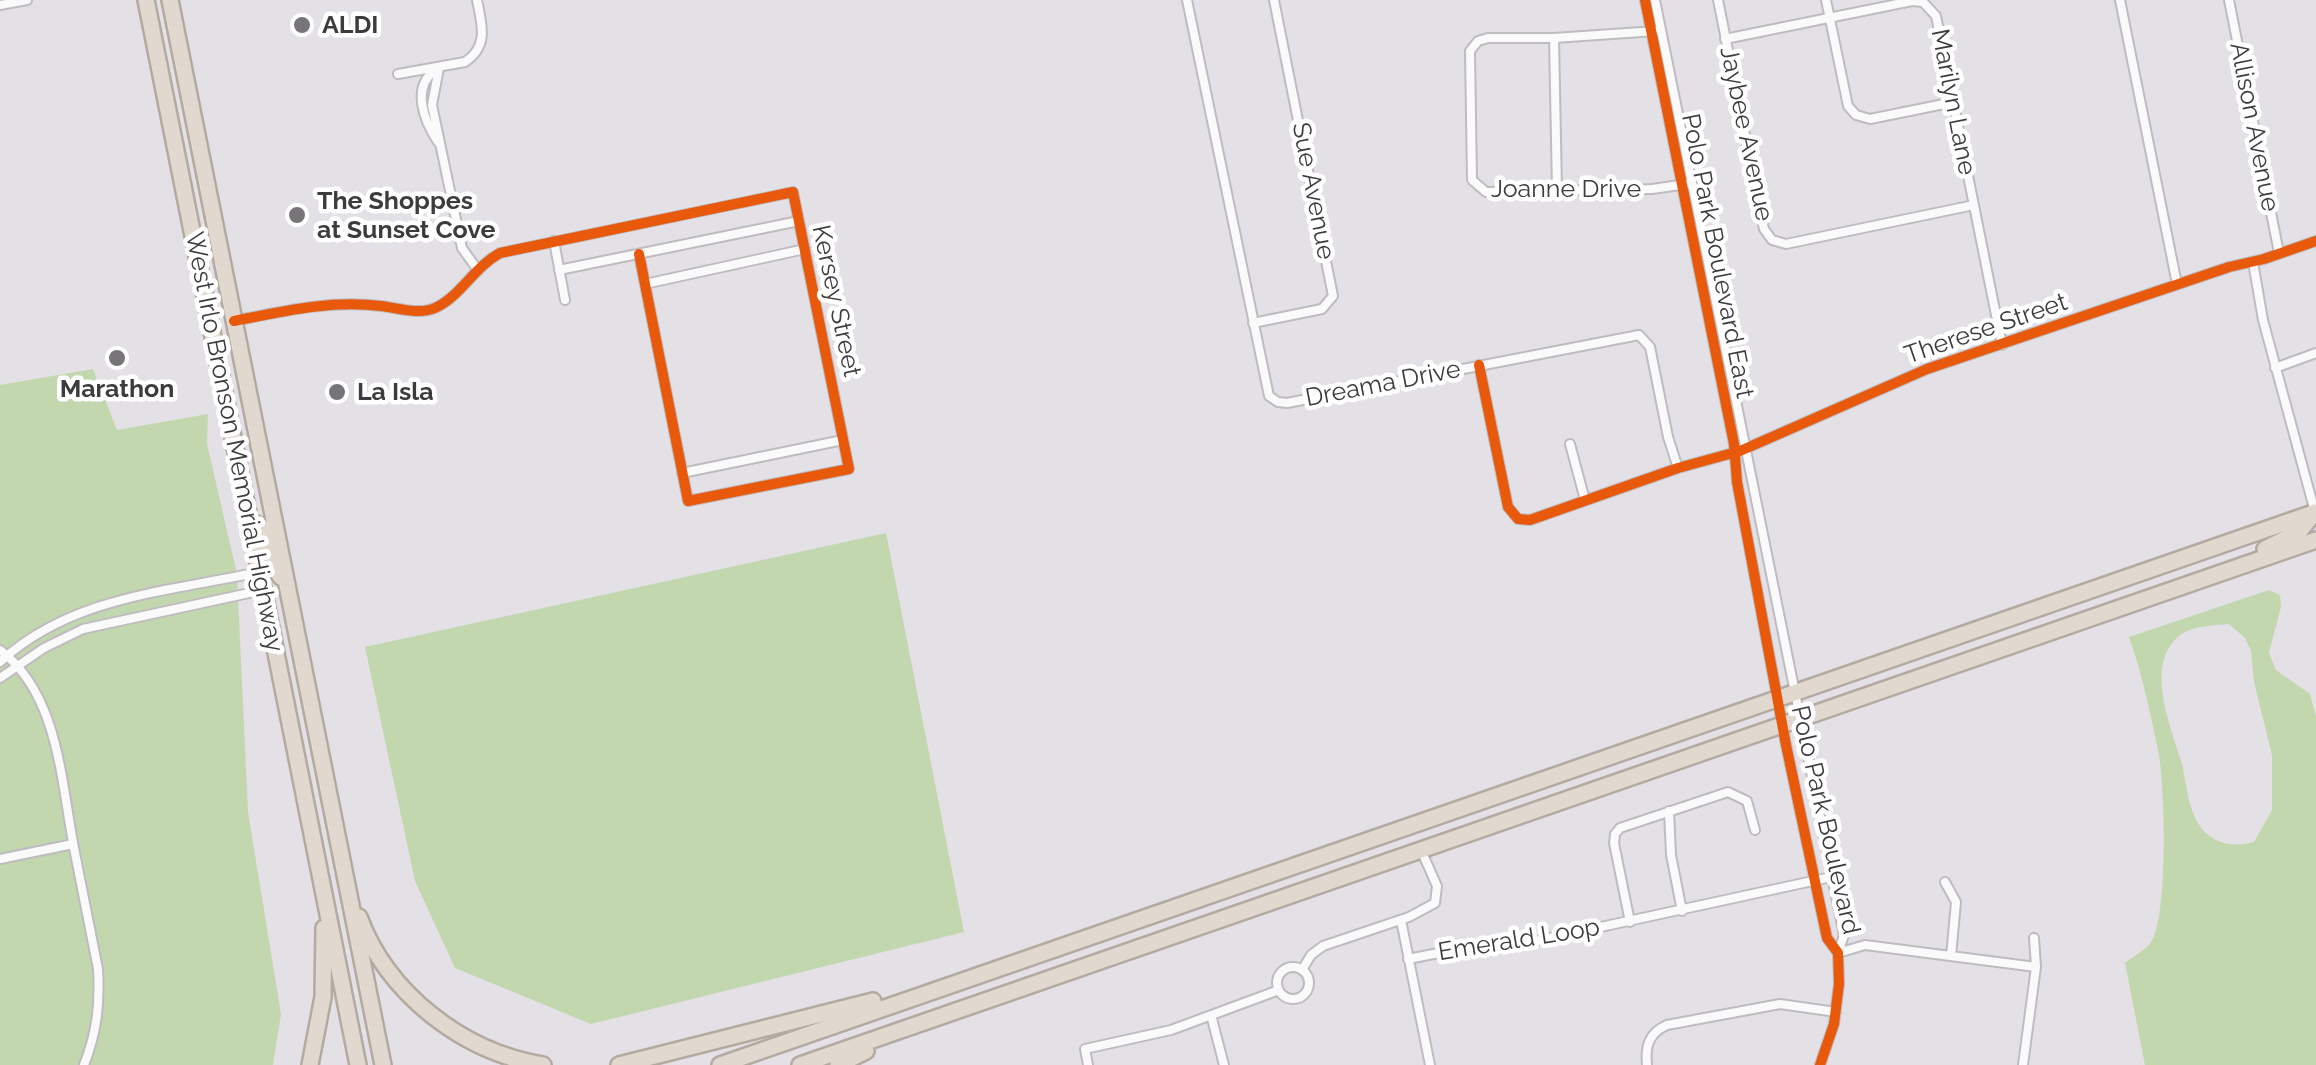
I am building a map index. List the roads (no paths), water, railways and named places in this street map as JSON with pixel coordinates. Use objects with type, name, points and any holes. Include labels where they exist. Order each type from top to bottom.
[{"type":"highway","name":"West Irlo Bronson Memorial Highway","points":[[146,0],[322,884]]},
{"type":"highway","name":"West Irlo Bronson Memorial Highway","points":[[170,0],[337,841]]},
{"type":"highway","points":[[202,282],[216,304],[234,321]]},
{"type":"highway","points":[[2208,578],[2300,532],[2316,512]]},
{"type":"highway","points":[[720,1065],[2316,512]]},
{"type":"highway","points":[[248,519],[263,528],[272,566],[286,582]]},
{"type":"highway","points":[[800,1065],[2316,540]]},
{"type":"highway","points":[[259,572],[272,579],[286,629],[296,638]]},
{"type":"highway","points":[[337,841],[383,1065]]},
{"type":"highway","points":[[337,841],[362,924],[378,956],[401,986],[430,1014],[464,1037],[500,1054],[543,1065]]},
{"type":"highway","points":[[310,1065],[324,988],[322,884]]},
{"type":"highway","points":[[322,884],[358,1065]]},
{"type":"highway","points":[[619,1065],[964,979]]},
{"type":"highway","points":[[838,1065],[1004,995]]},
{"type":"street","points":[[0,5],[22,0]]},
{"type":"street","points":[[398,74],[465,62],[481,48],[477,0]]},
{"type":"street","name":"Dreama Drive","points":[[1188,0],[1269,396],[1278,402],[1639,335],[1650,346],[1678,468]]},
{"type":"street","name":"Sue Avenue","points":[[1253,324],[1322,310],[1333,296],[1274,0]]},
{"type":"street","name":"Polo Park Boulevard East","points":[[1645,0],[1657,31]]},
{"type":"street","name":"Polo Park Boulevard East","points":[[1655,0],[1657,31],[1740,451],[1844,935]]},
{"type":"street","name":"Jaybee Avenue","points":[[1718,0],[1764,228],[1772,240],[1786,244],[1974,206]]},
{"type":"street","points":[[1826,0],[1848,106],[1856,115],[1870,119],[1954,102]]},
{"type":"street","points":[[2120,0],[2177,284]]},
{"type":"street","name":"Allison Avenue","points":[[2228,0],[2280,254]]},
{"type":"street","name":"Marilyn Lane","points":[[1726,39],[1912,1],[1923,2],[1936,16],[2002,345]]},
{"type":"street","name":"Joanne Drive","points":[[1657,31],[1488,38],[1472,47],[1471,174],[1476,186],[1486,192],[1652,189],[1687,184]]},
{"type":"street","points":[[1554,38],[1557,190]]},
{"type":"street","points":[[439,68],[432,105],[462,248],[477,269]]},
{"type":"street","name":"Kersey Street","points":[[234,321],[347,302],[413,311],[433,309],[500,253],[793,192],[843,440]]},
{"type":"street","points":[[560,270],[799,221]]},
{"type":"street","points":[[554,241],[566,300]]},
{"type":"street","name":"Therese Street","points":[[1479,364],[1508,507],[1518,519],[1530,520],[1678,468],[1740,451],[1896,381],[2229,266],[2316,241]]},
{"type":"street","points":[[645,284],[804,249]]},
{"type":"street","points":[[639,254],[645,284],[682,472],[688,502],[849,469],[843,440],[682,472]]},
{"type":"street","points":[[2253,262],[2276,368],[2316,512]]},
{"type":"street","points":[[2276,368],[2316,353]]},
{"type":"street","points":[[1570,444],[1585,500]]},
{"type":"street","name":"Polo Park Boulevard East","points":[[1740,451],[1778,698]]},
{"type":"street","points":[[84,1065],[94,1039],[100,1003],[98,968],[58,752],[44,710],[16,666],[2,656],[36,632],[112,603],[259,572]]},
{"type":"street","points":[[0,678],[72,632],[263,590]]},
{"type":"street","points":[[112,603],[115,620]]},
{"type":"street","name":"Polo Park Boulevard","points":[[1778,698],[1827,938],[1838,953],[1836,1012],[1820,1065]]},
{"type":"street","name":"Emerald Loop","points":[[1630,922],[1615,834],[1620,828],[1732,792],[1747,802],[1755,830]]},
{"type":"street","points":[[1800,807],[1816,803]]},
{"type":"street","points":[[1669,811],[1671,855],[1682,911]]},
{"type":"street","points":[[0,859],[73,844]]},
{"type":"street","points":[[1302,970],[1311,955],[1323,946],[1436,904],[1438,894],[1421,850]]},
{"type":"street","name":"Emerald Loop","points":[[1408,959],[1459,948],[1536,941],[1831,876]]},
{"type":"street","points":[[1945,882],[1956,902],[1952,956]]},
{"type":"street","points":[[1401,920],[1430,1065]]},
{"type":"street","points":[[1838,953],[1844,935],[1860,946]]},
{"type":"street","points":[[2024,1065],[2036,967],[2034,938]]},
{"type":"street","points":[[1838,953],[1860,946],[2036,967]]},
{"type":"street","points":[[1302,970],[1309,984],[1306,994],[1291,999],[1279,990],[1278,980],[1283,971],[1302,970]]},
{"type":"street","points":[[1088,1065],[1085,1049],[1171,1030],[1279,990]]},
{"type":"street","points":[[1647,1065],[1646,1049],[1652,1036],[1672,1024],[1780,1004],[1836,1012]]},
{"type":"street","points":[[1210,1015],[1224,1065]]},
{"type":"place","name":"ALDI","points":[[302,25]]},
{"type":"place","name":"The Shoppes at Sunset Cove","points":[[297,215]]},
{"type":"place","name":"Marathon","points":[[117,358]]},
{"type":"place","name":"La Isla","points":[[337,392]]}]
